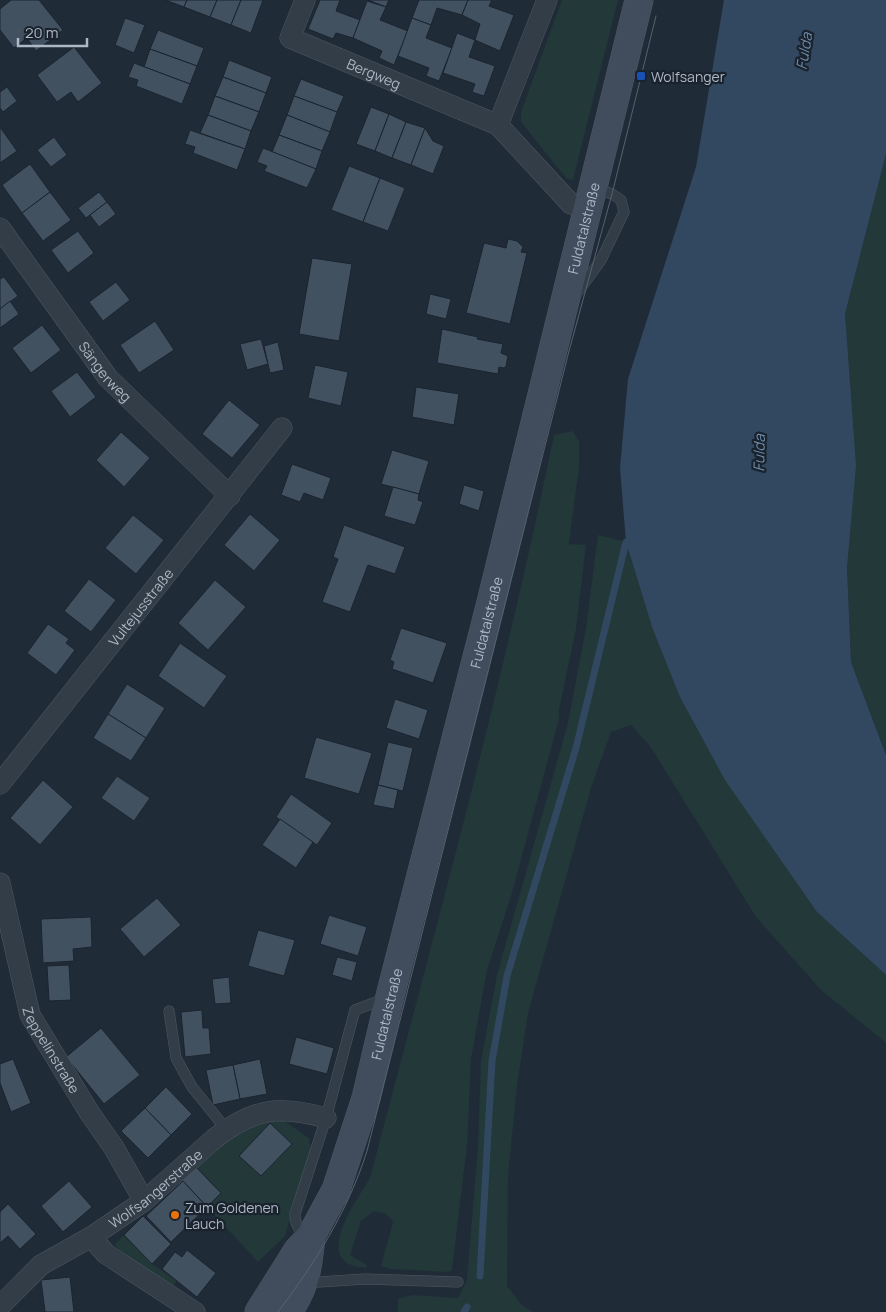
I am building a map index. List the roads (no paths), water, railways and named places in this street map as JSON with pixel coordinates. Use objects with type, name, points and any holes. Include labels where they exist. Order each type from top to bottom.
[{"type":"main road","name":"Fuldatalstraße","points":[[259,1312],[298,1250],[311,1236],[336,1190],[366,1098],[390,996],[490,606],[639,0]]},
{"type":"main road","name":"Fuldatalstraße","points":[[288,1312],[304,1283],[311,1236]]},
{"type":"street","name":"Bergweg","points":[[304,0],[290,38],[498,125],[571,204],[590,198]]},
{"type":"street","points":[[498,125],[547,0]]},
{"type":"street","name":"Sängerweg","points":[[0,228],[108,378],[230,496]]},
{"type":"street","name":"Vultejusstraße","points":[[0,784],[282,428]]},
{"type":"street","name":"Zeppelinstraße","points":[[0,883],[30,1015],[89,1112],[114,1148],[144,1201]]},
{"type":"street","name":"Wolfsangerstraße","points":[[0,1306],[42,1265],[91,1237],[144,1201],[226,1129],[247,1117],[281,1109],[326,1118]]},
{"type":"street","points":[[91,1237],[106,1254],[195,1312]]},
{"type":"lane","points":[[563,310],[601,260],[624,212],[621,200],[612,194],[590,198]]},
{"type":"lane","points":[[311,1236],[301,1232],[296,1224],[296,1214],[326,1118],[355,1010],[390,996]]},
{"type":"lane","points":[[169,1011],[176,1058],[192,1087],[226,1129]]},
{"type":"lane","points":[[304,1283],[365,1279],[458,1282]]},
{"type":"water","name":"Fulda","points":[[724,0],[886,0],[886,154],[845,314],[856,466],[847,567],[851,662],[886,755],[886,975],[817,912],[725,780],[680,697],[652,627],[626,542],[620,468],[628,379],[696,167]]},
{"type":"waterway","points":[[480,1276],[492,1061],[507,976],[576,748],[626,542]]},
{"type":"waterway","points":[[464,1312],[467,1307]]},
{"type":"tram line","points":[[278,1312],[305,1275],[329,1236],[350,1195],[367,1151],[569,351],[612,194],[656,16]]},
{"type":"place","name":"Wolfsanger","points":[[641,76]]},
{"type":"place","name":"Zum Goldenen Lauch","points":[[175,1215]]}]
